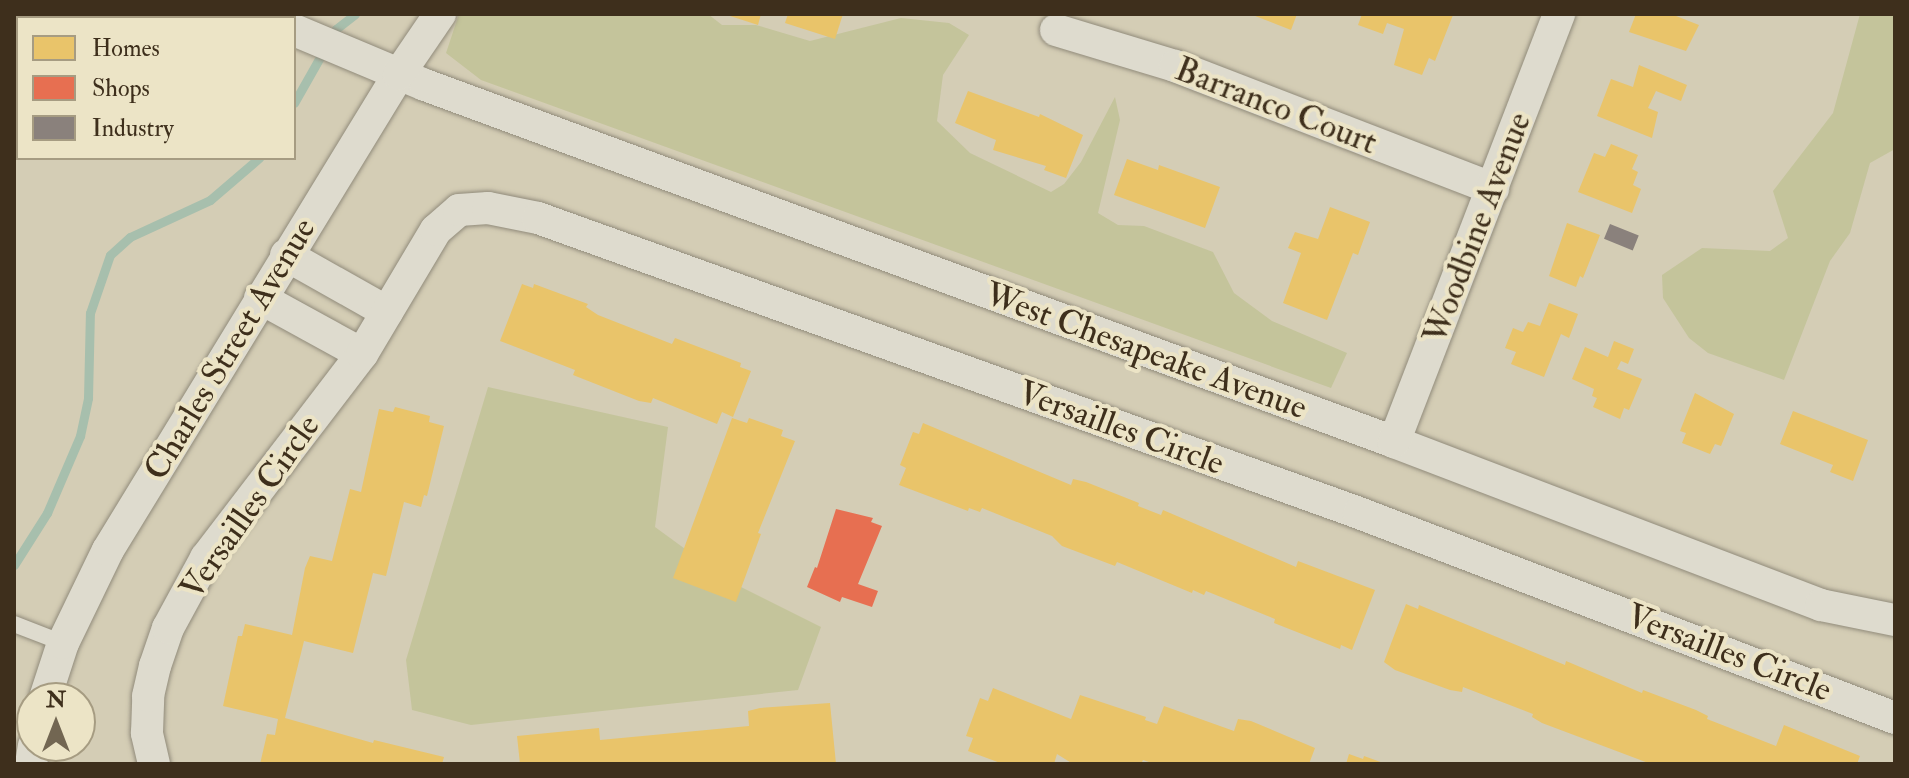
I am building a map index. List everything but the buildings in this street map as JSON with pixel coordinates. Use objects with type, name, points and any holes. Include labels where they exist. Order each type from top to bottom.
[{"type":"street","name":"Charles Street Avenue","points":[[50,682],[63,643],[108,550],[286,255],[440,14]]},
{"type":"street","name":"Woodbine Avenue","points":[[1394,442],[1559,14]]},
{"type":"street","name":"Barranco Court","points":[[1056,30],[1175,66],[1493,189]]},
{"type":"street","name":"West Chesapeake Avenue","points":[[316,39],[399,74],[1394,442],[1821,605],[1895,620]]},
{"type":"street","name":"Versailles Circle","points":[[154,764],[147,733],[148,696],[168,628],[206,558],[362,354],[436,230],[459,210],[504,209],[1359,513],[1895,718]]},
{"type":"street","points":[[286,255],[387,312]]},
{"type":"street","points":[[260,298],[362,354]]},
{"type":"lane","points":[[14,624],[63,643]]},
{"type":"green space","points":[[459,14],[708,14],[722,25],[756,25],[810,41],[901,18],[949,23],[969,35],[943,75],[937,121],[970,153],[1051,192],[1064,184],[1081,162],[1115,97],[1120,120],[1098,213],[1118,225],[1144,226],[1213,252],[1234,293],[1272,321],[1347,353],[1331,388],[481,80],[446,53]]},
{"type":"green space","points":[[1860,14],[1895,14],[1895,149],[1870,163],[1850,233],[1830,261],[1784,380],[1708,353],[1689,338],[1663,298],[1662,275],[1702,248],[1770,251],[1788,238],[1773,191],[1833,113]]},
{"type":"green space","points":[[488,387],[668,427],[655,527],[729,581],[821,627],[798,690],[471,725],[412,710],[406,660]]},
{"type":"waterway","points":[[296,99],[336,29],[355,14]]},
{"type":"waterway","points":[[14,565],[47,513],[80,436],[88,398],[90,313],[110,255],[130,237],[210,200],[257,160]]}]
